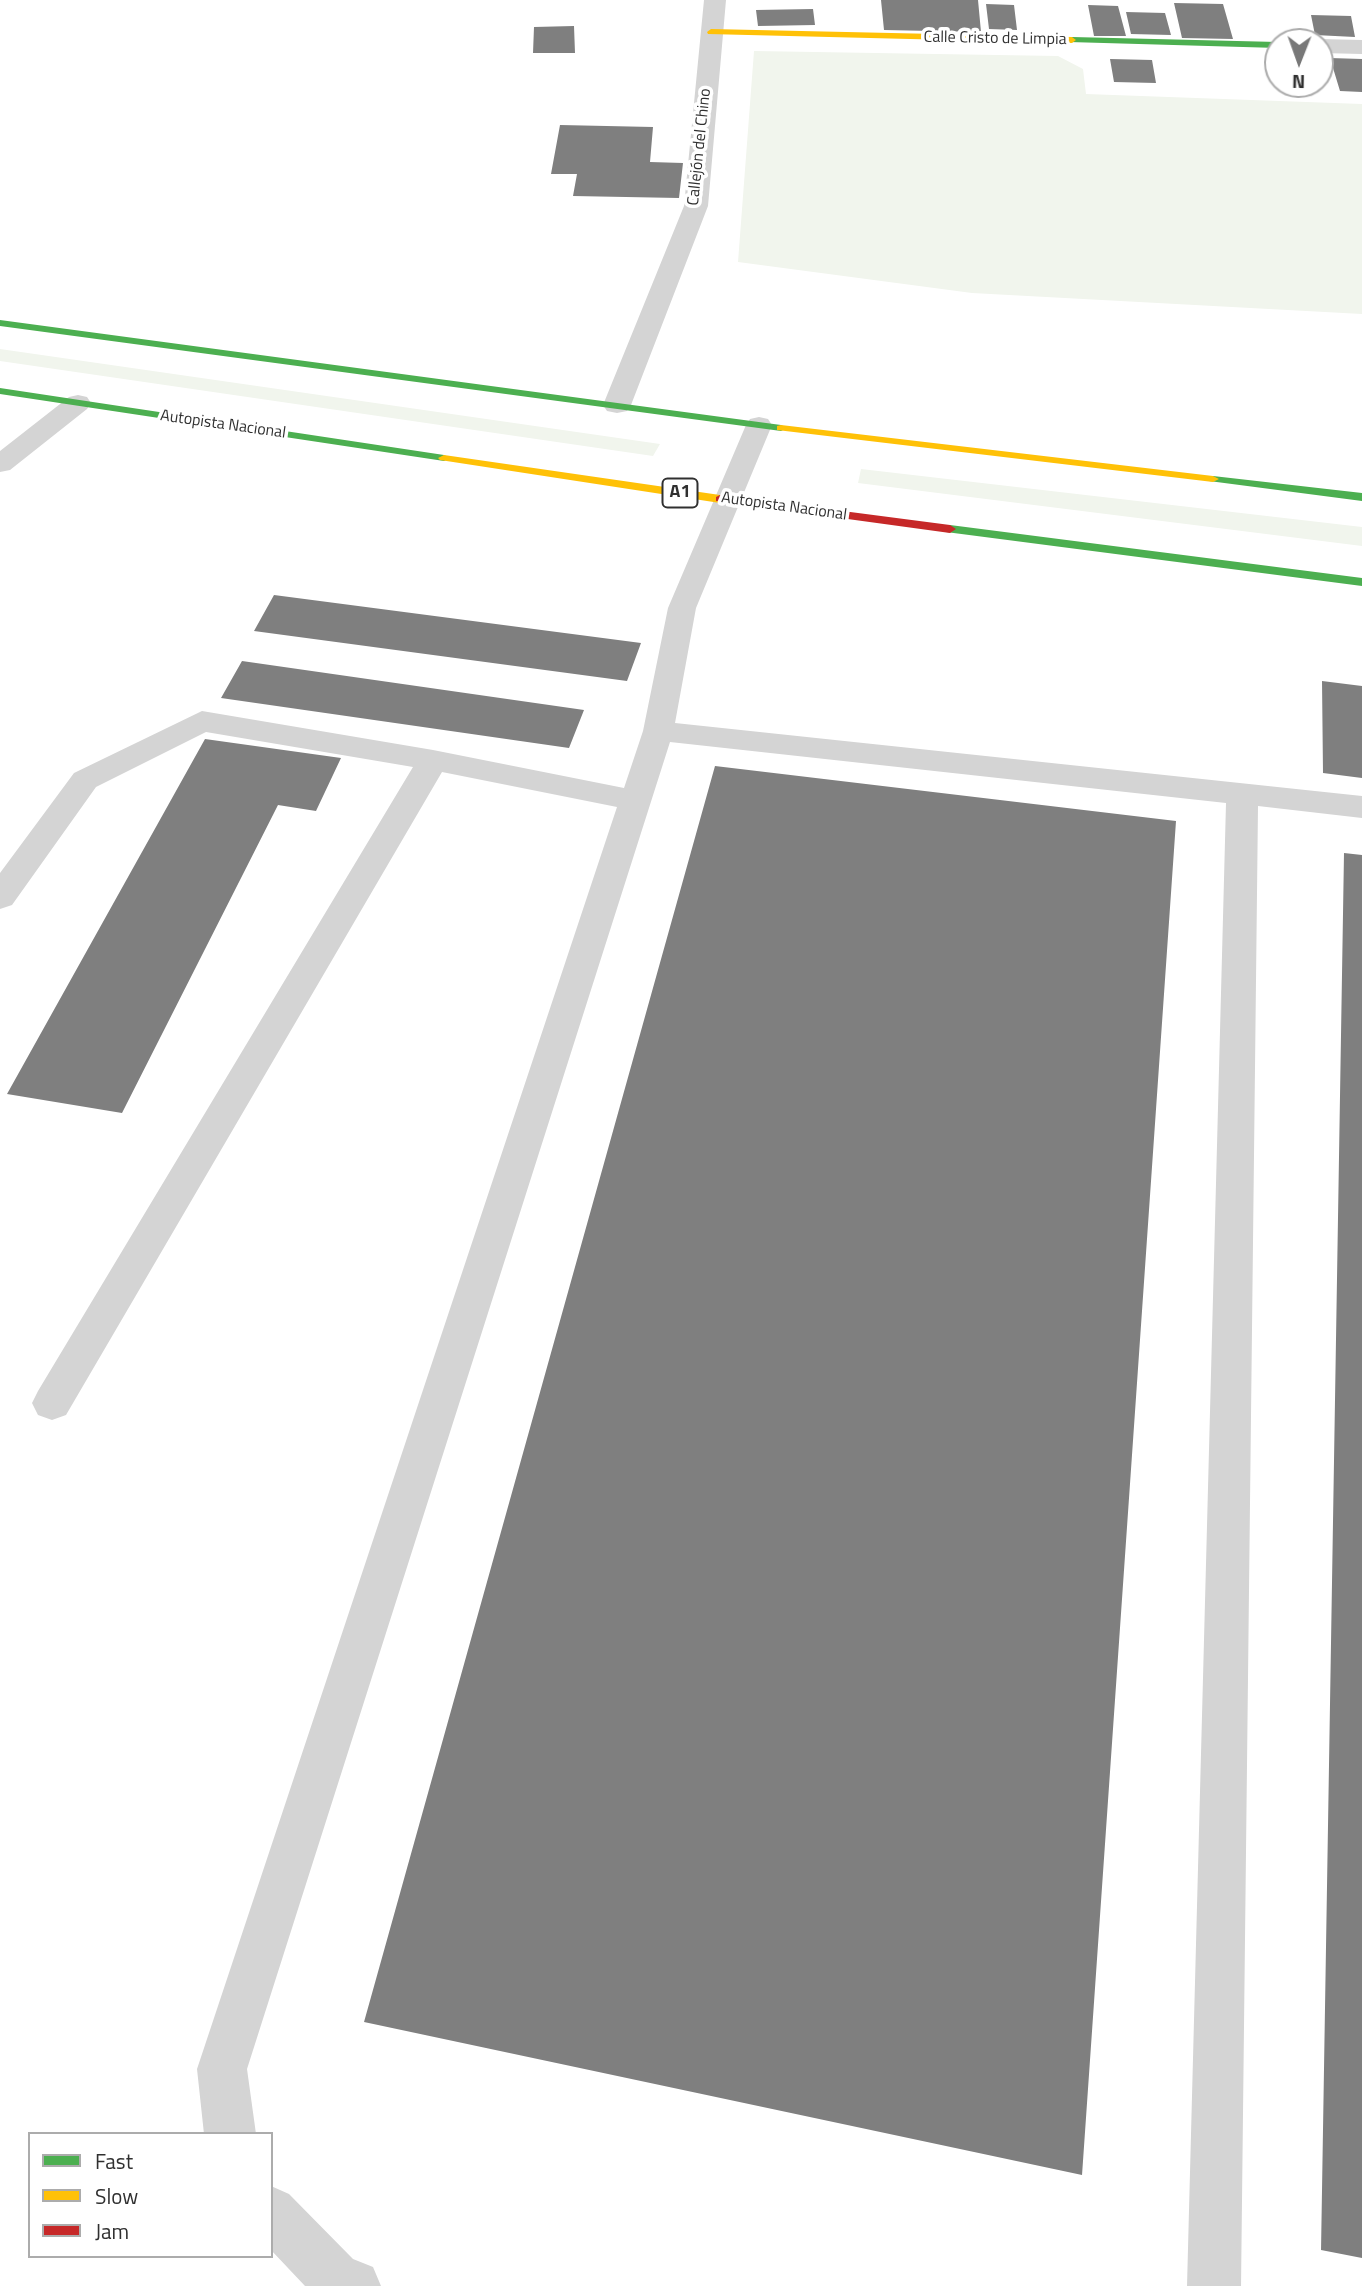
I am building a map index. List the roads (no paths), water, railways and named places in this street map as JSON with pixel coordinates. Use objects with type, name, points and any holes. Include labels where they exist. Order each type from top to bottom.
[{"type":"main road","name":"Calle Cristo de Limpia","points":[[711,33],[1264,45]]},
{"type":"main road","points":[[0,323],[760,425],[1362,497]]},
{"type":"main road","name":"Autopista Nacional","points":[[0,390],[727,500],[1362,582]]},
{"type":"street","name":"Callejón del Chino","points":[[617,405],[696,206],[715,0]]},
{"type":"street","points":[[1334,46],[1362,47]]},
{"type":"lane","points":[[0,464],[78,403]]},
{"type":"lane","points":[[230,2132],[222,2069],[658,730],[682,608],[760,425]]},
{"type":"lane","points":[[0,897],[85,780],[202,721],[433,760],[633,800]]},
{"type":"lane","points":[[658,730],[1362,807]]},
{"type":"lane","points":[[52,1403],[433,760]]},
{"type":"lane","points":[[1214,2286],[1242,794]]},
{"type":"lane","points":[[273,2214],[338,2282],[354,2286]]}]
